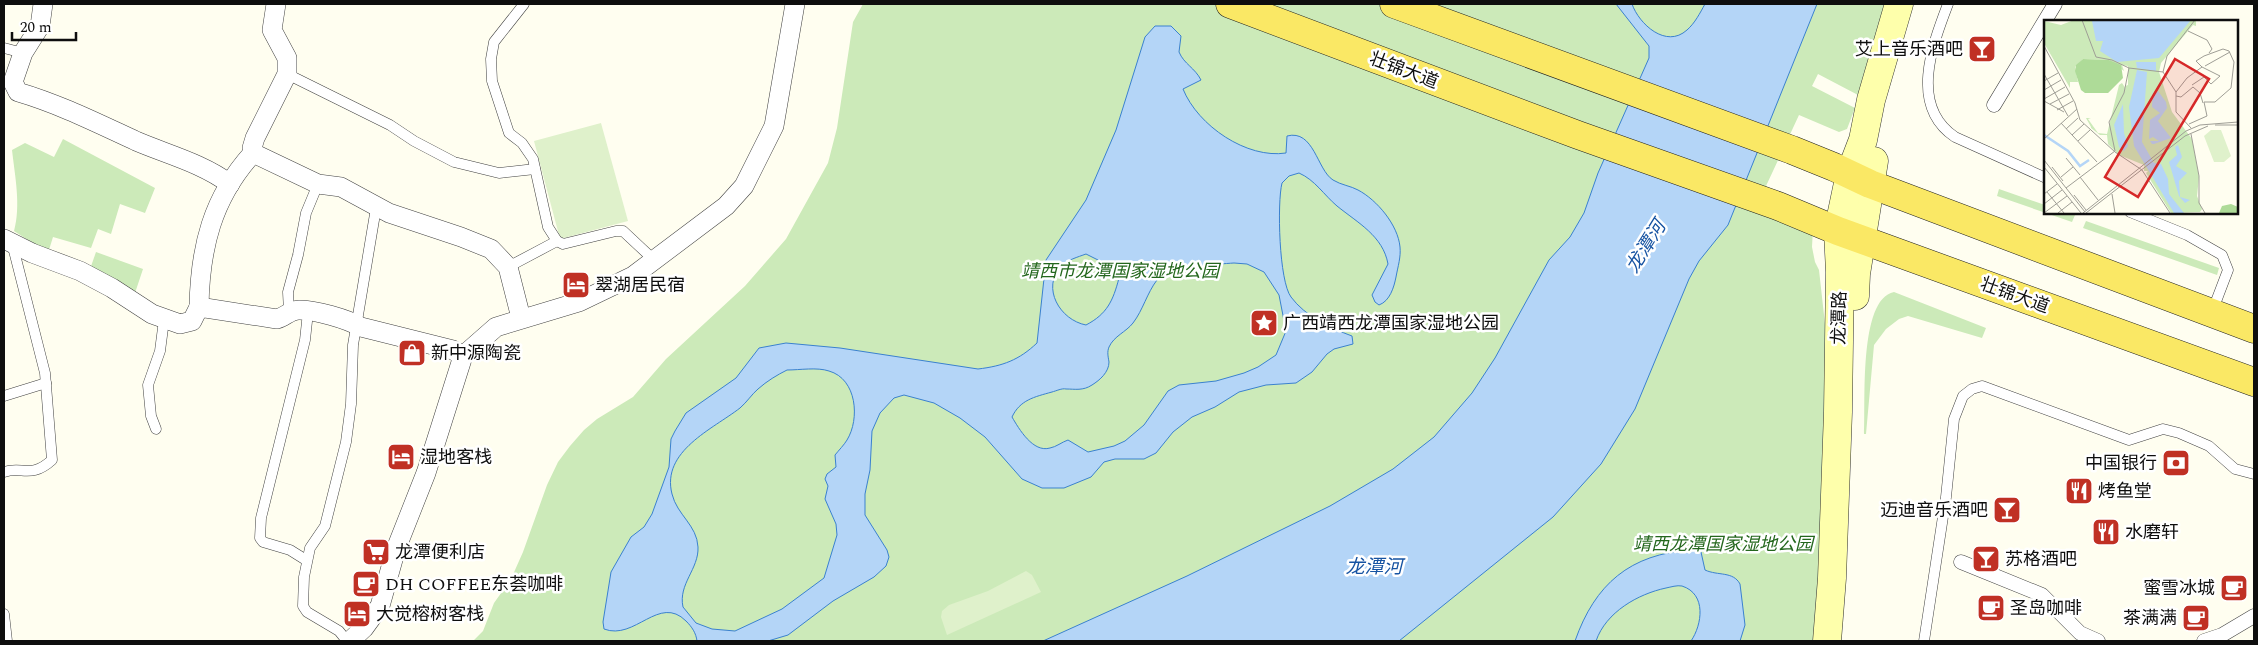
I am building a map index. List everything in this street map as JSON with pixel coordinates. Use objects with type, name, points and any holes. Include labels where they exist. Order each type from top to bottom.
[{"type":"main road","name":"壮锦大道","points":[[1230,4],[1578,135],[1778,206],[1850,235],[2254,382]]},
{"type":"main road","points":[[1394,4],[1792,150],[1860,179],[2254,329]]},
{"type":"main road","name":"龙潭路","points":[[1827,641],[1832,578],[1838,422],[1840,272],[1850,235],[1860,179],[1863,140],[1871,100],[1899,4]]},
{"type":"main road","name":"龙潭路","points":[[1860,179],[1912,4]]},
{"type":"main road","name":"龙潭路","points":[[1840,641],[1856,274],[1850,235]]},
{"type":"street","points":[[43,4],[40,26],[22,53],[12,82],[18,92],[45,99],[136,141],[164,151],[213,173],[230,184]]},
{"type":"street","points":[[8,241],[80,271],[164,320],[188,324],[192,321],[199,308],[201,263],[207,235],[216,211],[230,184],[253,153],[252,148],[255,138],[287,74],[287,58],[272,30],[276,4]]},
{"type":"street","points":[[349,641],[364,628],[380,606],[396,549],[420,490],[464,356],[496,327],[579,302],[633,276],[726,206],[744,186],[756,166],[774,126],[794,4]]},
{"type":"street","points":[[2045,20],[2055,4]]},
{"type":"street","points":[[1994,105],[2044,22]]},
{"type":"street","points":[[253,153],[318,184],[341,188],[376,208],[408,221],[491,249],[508,267],[521,318]]},
{"type":"street","points":[[199,308],[277,319],[289,312],[308,312],[452,350],[464,356]]},
{"type":"street","points":[[1961,562],[2042,596],[2080,633],[2098,641]]},
{"type":"street","points":[[2204,641],[2222,635],[2254,616]]},
{"type":"lane","points":[[524,4],[494,42],[490,69],[496,96],[509,133],[528,150],[535,169],[548,227],[557,241],[563,244],[616,231],[623,232],[654,260]]},
{"type":"lane","points":[[1948,4],[1934,41],[1930,63],[1929,98],[1933,114],[1942,128],[1955,137],[2044,177]]},
{"type":"lane","points":[[4,48],[15,53],[22,53]]},
{"type":"lane","points":[[287,74],[390,125],[414,141],[454,162],[499,173],[535,169]]},
{"type":"lane","points":[[289,312],[288,292],[298,255],[306,213],[318,184]]},
{"type":"lane","points":[[349,641],[339,631],[307,612],[303,606],[306,560],[310,548],[325,526],[346,442],[351,404],[351,363],[356,324],[376,208]]},
{"type":"lane","points":[[2135,214],[2187,235],[2222,255],[2228,270],[2212,313]]},
{"type":"lane","points":[[4,472],[10,470],[29,472],[52,460],[46,383],[38,340],[8,241]]},
{"type":"lane","points":[[508,267],[557,241]]},
{"type":"lane","points":[[306,560],[290,550],[263,542],[260,531],[305,340],[308,312]]},
{"type":"lane","points":[[156,429],[151,416],[148,385],[160,351],[164,320]]},
{"type":"lane","points":[[4,396],[46,383]]},
{"type":"lane","points":[[1924,641],[1946,497],[1954,418],[1963,396],[1972,389],[1982,386],[2129,440],[2163,429],[2179,433],[2209,446],[2235,469],[2254,474]]},
{"type":"lane","points":[[4,614],[7,641]]},
{"type":"green space","name":"广西靖西龙潭国家湿地公园","points":[[863,4],[1887,4],[1858,95],[1818,74],[1812,86],[1855,108],[1847,129],[1839,132],[1799,115],[1766,186],[1799,204],[1813,228],[1812,247],[1819,270],[1831,378],[1827,641],[473,641],[483,631],[494,603],[511,579],[523,552],[547,485],[558,462],[570,446],[597,419],[633,397],[666,359],[745,286],[786,239],[828,163],[837,128],[853,22]]},
{"type":"green space","points":[[601,123],[628,221],[560,239],[534,141]]},
{"type":"green space","points":[[63,139],[155,188],[145,213],[120,204],[111,234],[98,229],[91,248],[53,237],[48,253],[14,231],[17,201],[12,150],[25,143],[54,157]]},
{"type":"green space","points":[[1999,189],[2044,205],[2044,212],[1997,196]]},
{"type":"green space","points":[[2049,214],[2075,215],[2072,222]]},
{"type":"green space","points":[[2086,221],[2219,268],[2217,275],[2083,228]]},
{"type":"green space","points":[[96,252],[143,269],[134,296],[89,272]]},
{"type":"green space","points":[[1894,292],[1986,328],[1982,338],[1908,316],[1899,319],[1886,329],[1874,345],[1866,434],[1864,434],[1866,355],[1869,332],[1874,313],[1882,299]]},
{"type":"green space","points":[[1026,571],[1032,575],[1041,592],[947,635],[941,617],[942,611],[949,605],[988,591]]},
{"type":"water","name":"龙潭河","points":[[1616,4],[1632,4],[1641,19],[1654,32],[1671,37],[1687,30],[1705,4],[1817,4],[1728,225],[1699,261],[1689,279],[1635,409],[1601,464],[1553,517],[1399,641],[1043,641],[1187,576],[1330,506],[1393,469],[1434,437],[1472,393],[1495,358],[1549,260],[1570,237],[1584,213],[1598,173],[1649,58],[1649,46]]},
{"type":"water","points":[[1155,26],[1171,26],[1181,36],[1179,52],[1201,80],[1183,89],[1190,103],[1212,127],[1240,145],[1256,151],[1271,153],[1286,153],[1287,136],[1296,135],[1309,144],[1323,168],[1333,180],[1365,194],[1391,222],[1400,247],[1400,258],[1391,293],[1379,305],[1375,302],[1372,295],[1388,264],[1381,246],[1375,238],[1305,176],[1299,173],[1289,176],[1282,183],[1280,193],[1280,242],[1287,288],[1291,297],[1303,310],[1327,325],[1352,336],[1353,344],[1334,349],[1327,354],[1312,372],[1296,383],[1266,385],[1239,392],[1215,407],[1192,417],[1173,432],[1156,453],[1144,459],[1115,459],[1104,462],[1091,477],[1064,488],[1042,488],[1022,479],[985,437],[960,418],[934,403],[904,395],[894,398],[880,413],[872,431],[870,470],[865,494],[865,515],[887,550],[889,557],[886,566],[874,577],[833,601],[788,635],[768,641],[697,641],[696,635],[686,621],[676,614],[666,613],[656,615],[626,629],[615,631],[604,629],[603,622],[611,572],[631,537],[644,527],[652,514],[669,467],[671,439],[675,431],[686,413],[736,378],[759,348],[786,343],[840,348],[978,369],[995,366],[1017,358],[1037,343],[1046,260],[1086,200],[1116,130],[1145,37]],"holes":[[[1086,254],[1112,267],[1119,278],[1108,306],[1099,316],[1086,325],[1068,317],[1061,310],[1053,293],[1055,275],[1061,266],[1069,260]],[[1234,263],[1247,264],[1264,272],[1279,295],[1286,331],[1276,355],[1258,367],[1244,373],[1216,381],[1179,385],[1168,391],[1144,425],[1125,441],[1114,446],[1088,452],[1068,440],[1044,449],[1032,444],[1018,428],[1012,417],[1015,411],[1023,403],[1034,398],[1063,389],[1079,389],[1092,385],[1101,378],[1109,366],[1108,351],[1111,343],[1133,323],[1157,280],[1171,272]],[[819,369],[838,375],[850,391],[853,401],[854,421],[846,442],[835,455],[836,467],[827,474],[825,479],[828,486],[825,499],[836,524],[837,535],[824,578],[782,609],[735,631],[712,629],[696,623],[683,607],[683,591],[695,562],[698,547],[694,532],[678,508],[672,494],[671,479],[674,465],[692,443],[740,408],[772,378],[787,370]]]},
{"type":"water","points":[[1691,550],[1701,552],[1705,570],[1729,575],[1740,584],[1745,625],[1740,641],[1691,641],[1700,619],[1699,603],[1690,590],[1678,586],[1655,591],[1624,606],[1607,621],[1596,641],[1575,641],[1593,603],[1604,588],[1618,576],[1650,558]]},
{"type":"place","name":"艾上音乐酒吧","points":[[1982,49]]},
{"type":"place","name":"翠湖居民宿","points":[[576,285]]},
{"type":"place","name":"广西靖西龙潭国家湿地公园","points":[[1264,323]]},
{"type":"place","name":"新中源陶瓷","points":[[412,353]]},
{"type":"place","name":"湿地客栈","points":[[401,457]]},
{"type":"place","name":"中国银行","points":[[2176,463]]},
{"type":"place","name":"烤鱼堂","points":[[2079,491]]},
{"type":"place","name":"迈迪音乐酒吧","points":[[2007,510]]},
{"type":"place","name":"水磨轩","points":[[2106,532]]},
{"type":"place","name":"龙潭便利店","points":[[376,552]]},
{"type":"place","name":"苏格酒吧","points":[[1986,559]]},
{"type":"place","name":"DH COFFEE东荟咖啡","points":[[366,584]]},
{"type":"place","name":"蜜雪冰城","points":[[2234,588]]},
{"type":"place","name":"圣岛咖啡","points":[[1991,608]]},
{"type":"place","name":"大觉榕树客栈","points":[[357,614]]},
{"type":"place","name":"茶满满","points":[[2196,618]]},
{"type":"park label","name":"靖西市龙潭国家湿地公园","points":[[1120,271]]},
{"type":"park label","name":"靖西龙潭国家湿地公园","points":[[1723,544]]}]
